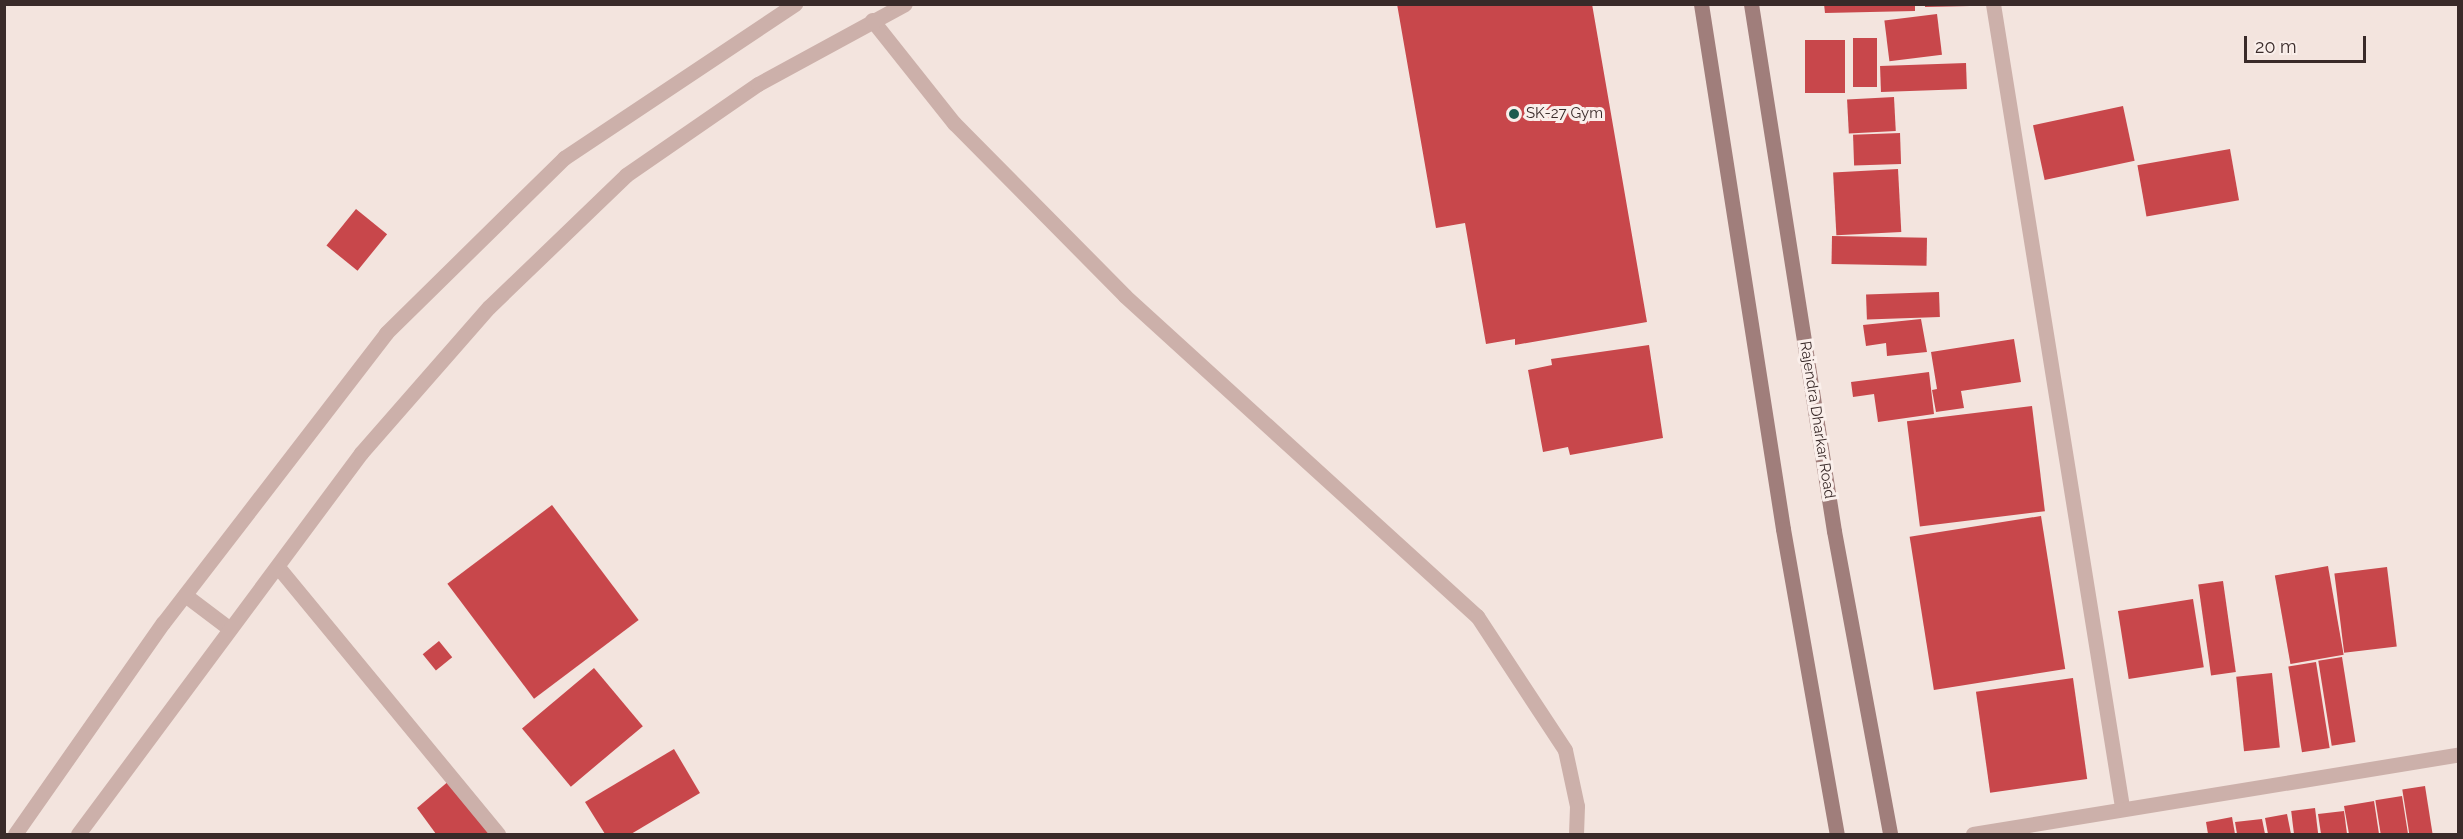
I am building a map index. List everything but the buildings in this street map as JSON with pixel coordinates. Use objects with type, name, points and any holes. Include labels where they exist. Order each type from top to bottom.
[{"type":"main road","points":[[1701,4],[1784,540],[1836,834]]},
{"type":"main road","name":"Rajendra Dharkar Road","points":[[1751,4],[1834,531],[1890,834]]},
{"type":"street","points":[[15,834],[185,595],[386,333],[564,158],[795,4]]},
{"type":"street","points":[[78,834],[361,453],[489,307],[626,175],[759,84],[872,20],[906,4]]},
{"type":"street","points":[[1993,4],[2122,807]]},
{"type":"street","points":[[872,20],[954,123],[1125,296],[1477,616],[1565,750],[1577,806],[1576,834]]},
{"type":"street","points":[[278,567],[498,834]]},
{"type":"street","points":[[185,595],[230,628]]},
{"type":"street","points":[[1973,834],[2122,807],[2458,755]]},
{"type":"place","name":"SK-27 Gym","points":[[1514,114]]}]
